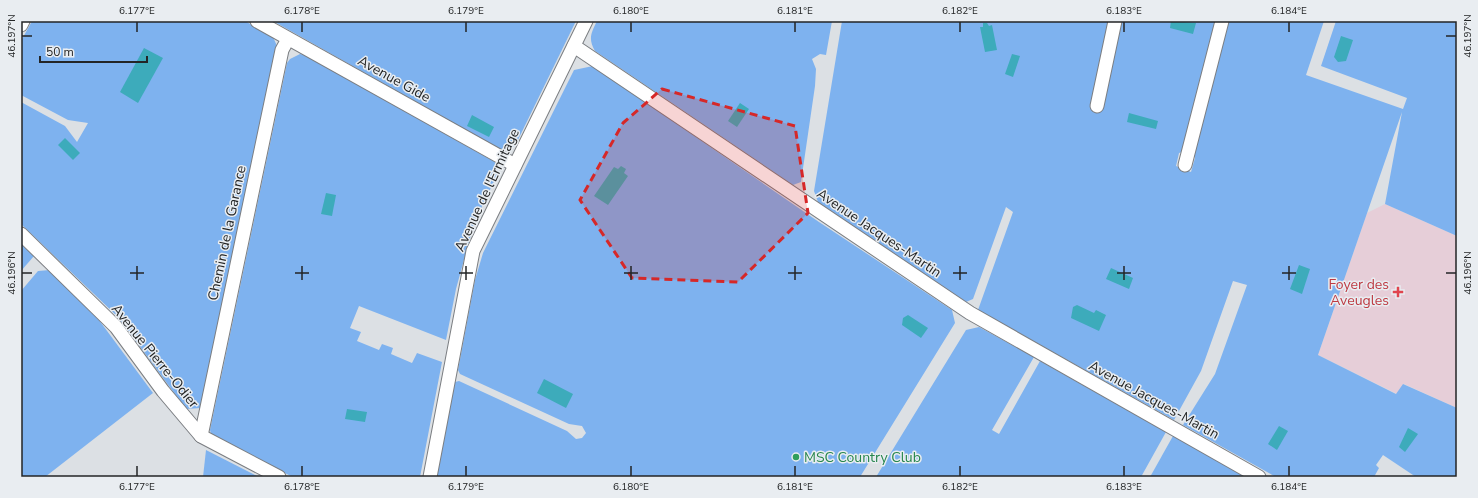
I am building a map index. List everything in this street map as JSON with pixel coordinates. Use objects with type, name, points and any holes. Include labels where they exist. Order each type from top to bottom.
[{"type":"street","name":"Avenue Gide","points":[[258,21],[515,165]]},
{"type":"street","name":"Avenue de l'Ermitage","points":[[430,477],[473,251],[586,21]]},
{"type":"street","points":[[1097,106],[1115,21]]},
{"type":"street","points":[[1186,165],[1222,21]]},
{"type":"street","name":"Chemin de la Garance","points":[[201,436],[282,50],[288,39]]},
{"type":"street","name":"Avenue Jacques-Martin","points":[[574,46],[970,313],[1259,477]]},
{"type":"street","name":"Avenue Pierre-Odier","points":[[21,234],[116,327],[163,391],[201,436],[279,477]]},
{"type":"highlighted area","points":[[662,89],[795,126],[808,213],[738,282],[632,278],[580,200],[623,123]]},
{"type":"shaded area","points":[[32,21],[245,21],[273,37],[277,46],[201,408],[186,409],[118,317],[21,224],[21,102],[65,126],[77,142],[88,123],[68,120],[21,95],[21,41]]},
{"type":"shaded area","points":[[273,21],[576,21],[515,146],[509,149],[501,150]]},
{"type":"shaded area","points":[[597,21],[832,21],[826,55],[820,54],[812,59],[816,69],[815,86],[801,182],[793,185],[595,51],[591,36]]},
{"type":"shaded area","points":[[842,21],[1216,21],[1182,152],[1179,153],[1176,166],[1191,172],[1195,158],[1193,154],[1228,21],[1324,21],[1306,75],[1403,109],[1407,98],[1321,66],[1336,21],[1457,21],[1457,236],[1385,204],[1402,112],[1318,355],[1396,394],[1403,384],[1457,408],[1457,477],[1416,477],[1383,455],[1376,465],[1379,468],[1374,477],[1276,477],[1183,425],[1215,374],[1247,285],[1233,281],[1201,371],[1174,420],[978,310],[1013,212],[1006,207],[973,299],[966,302],[818,202],[814,191]]},
{"type":"shaded area","points":[[1171,21],[1196,23],[1193,34],[1170,28]]},
{"type":"shaded area","points":[[983,23],[987,23],[989,26],[992,25],[997,50],[985,52],[980,27],[983,27]]},
{"type":"shaded area","points":[[1341,36],[1353,40],[1346,61],[1338,62],[1334,57]]},
{"type":"shaded area","points":[[144,48],[163,58],[138,103],[120,92]]},
{"type":"shaded area","points":[[300,54],[305,55],[495,162],[498,173],[474,223],[456,289],[446,340],[359,306],[350,328],[361,332],[357,341],[379,350],[382,344],[393,348],[391,354],[412,363],[417,353],[442,362],[420,477],[293,477],[212,438],[210,430],[287,63],[290,59]]},
{"type":"shaded area","points":[[1012,54],[1020,56],[1013,77],[1005,74]]},
{"type":"shaded area","points":[[593,66],[819,222],[952,310],[955,323],[860,477],[437,477],[455,382],[459,381],[567,431],[576,439],[582,438],[586,433],[582,426],[569,424],[460,374],[458,370],[475,280],[483,253],[574,70]]},
{"type":"shaded area","points":[[740,103],[749,109],[737,127],[728,121]]},
{"type":"shaded area","points":[[1129,113],[1158,121],[1156,129],[1127,122]]},
{"type":"shaded area","points":[[472,115],[494,127],[489,137],[467,126]]},
{"type":"shaded area","points":[[65,138],[80,153],[73,160],[58,145]]},
{"type":"shaded area","points":[[621,166],[626,169],[624,173],[628,176],[608,205],[594,196],[614,167],[618,169]]},
{"type":"shaded area","points":[[326,193],[336,195],[332,216],[321,214]]},
{"type":"shaded area","name":"Foyer des Aveugles","points":[[1385,204],[1457,236],[1457,408],[1404,384],[1397,394],[1318,355],[1367,213]]},
{"type":"shaded area","points":[[21,244],[34,256],[21,271]]},
{"type":"shaded area","points":[[1299,265],[1310,269],[1302,294],[1290,289]]},
{"type":"shaded area","points":[[1111,268],[1133,278],[1129,289],[1106,279]]},
{"type":"shaded area","points":[[50,270],[96,316],[153,393],[45,477],[21,477],[21,291],[38,271]]},
{"type":"shaded area","points":[[1077,305],[1094,313],[1096,310],[1106,315],[1099,331],[1071,318],[1073,307]]},
{"type":"shaded area","points":[[908,315],[928,328],[921,338],[902,325],[903,318]]},
{"type":"shaded area","points":[[979,327],[1034,357],[992,430],[999,434],[1040,361],[1166,432],[1141,477],[876,477],[966,330]]},
{"type":"shaded area","points":[[544,379],[573,394],[566,408],[537,393]]},
{"type":"shaded area","points":[[347,409],[367,412],[365,422],[345,419]]},
{"type":"shaded area","points":[[1279,426],[1288,431],[1277,450],[1268,444]]},
{"type":"shaded area","points":[[1408,428],[1418,434],[1405,452],[1399,447]]},
{"type":"shaded area","points":[[1173,436],[1247,477],[1150,477]]},
{"type":"shaded area","points":[[206,450],[259,477],[203,477]]},
{"type":"place","name":"Foyer des Aveugles","points":[[1398,292]]},
{"type":"place","name":"MSC Country Club","points":[[796,457]]}]
